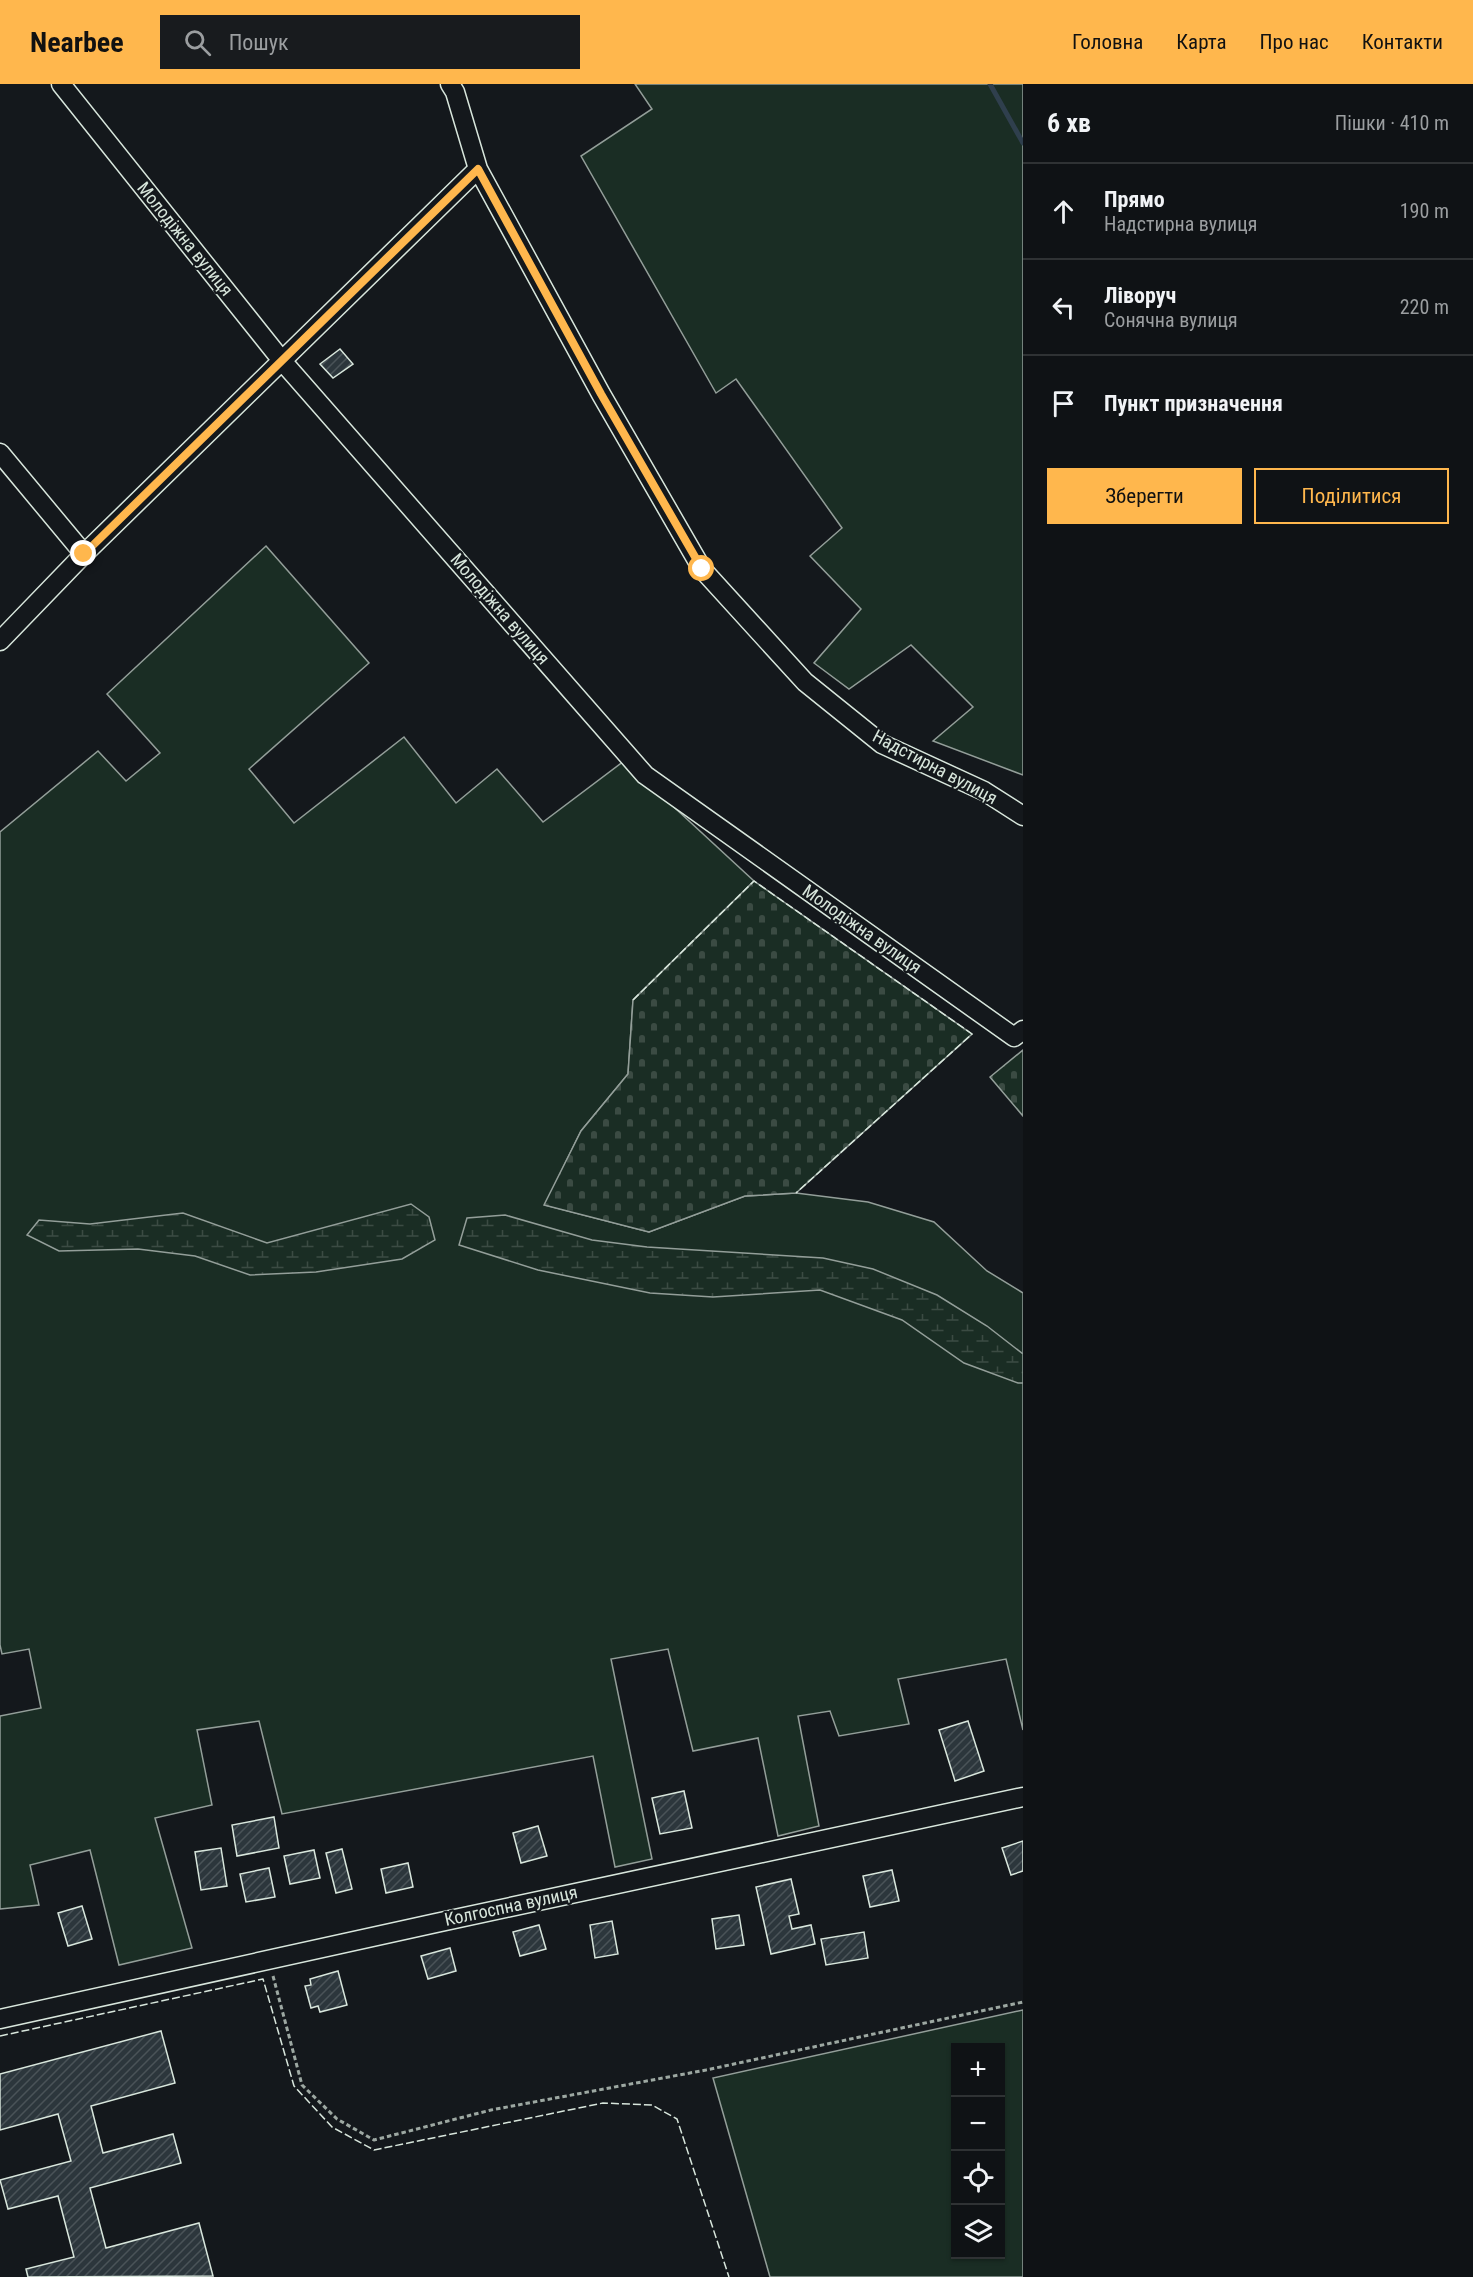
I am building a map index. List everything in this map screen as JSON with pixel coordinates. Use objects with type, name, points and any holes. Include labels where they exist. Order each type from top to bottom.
[{"type":"street","name":"Молодіжна вулиця","points":[[61,84],[283,362],[645,775],[1014,1037],[1023,1030]]},
{"type":"street","name":"Надстирна вулиця","points":[[450,84],[455,92],[478,169],[601,394],[702,569],[805,682],[882,744],[984,791],[1023,816]]},
{"type":"street","points":[[0,640],[84,554],[478,169]]},
{"type":"street","points":[[0,453],[84,554]]},
{"type":"street","name":"Колгоспна вулиця","points":[[0,2019],[1023,1797]]},
{"type":"path","points":[[268,1960],[302,2085],[337,2119],[374,2140],[490,2110],[706,2070],[1023,2002]]},
{"type":"green space","points":[[635,84],[1023,84],[1023,775],[933,741],[973,707],[911,645],[849,689],[814,663],[861,609],[810,556],[842,528],[736,379],[716,393],[581,156],[652,109]]},
{"type":"green space","points":[[266,546],[369,663],[249,769],[294,823],[404,737],[456,803],[497,769],[543,822],[624,761],[754,881],[633,1000],[628,1074],[581,1131],[545,1205],[649,1232],[745,1196],[796,1193],[868,1202],[934,1222],[987,1271],[1023,1293],[1023,1730],[1006,1659],[898,1679],[909,1724],[839,1736],[830,1711],[798,1716],[819,1826],[778,1836],[758,1738],[693,1751],[668,1649],[611,1659],[652,1859],[615,1867],[593,1756],[282,1814],[259,1721],[197,1730],[212,1805],[155,1818],[192,1948],[119,1965],[90,1850],[30,1865],[39,1905],[0,1909],[0,1716],[41,1708],[29,1649],[2,1654],[0,1645],[0,832],[98,751],[126,781],[160,753],[107,694]]},
{"type":"green space","points":[[754,881],[972,1034],[796,1193],[745,1196],[649,1232],[544,1205],[581,1131],[628,1074],[633,1000]]},
{"type":"green space","points":[[1023,1050],[1023,1116],[990,1077]]},
{"type":"green space","points":[[411,1204],[429,1217],[435,1240],[402,1259],[316,1272],[250,1275],[195,1256],[138,1249],[59,1251],[27,1235],[39,1220],[90,1224],[183,1213],[267,1243]]},
{"type":"green space","points":[[505,1215],[592,1240],[647,1247],[823,1258],[873,1269],[937,1295],[987,1326],[1023,1354],[1023,1383],[964,1363],[902,1320],[820,1290],[713,1297],[650,1293],[538,1270],[459,1245],[467,1218]]},
{"type":"green space","points":[[1023,2010],[1023,2277],[770,2277],[713,2078]]},
{"type":"building","points":[[340,349],[353,364],[333,378],[320,364]]},
{"type":"building","points":[[968,1721],[984,1771],[955,1781],[939,1730]]},
{"type":"building","points":[[684,1791],[692,1828],[660,1834],[652,1798]]},
{"type":"building","points":[[274,1817],[279,1848],[237,1856],[232,1825]]},
{"type":"building","points":[[538,1826],[547,1856],[521,1863],[513,1833]]},
{"type":"building","points":[[1023,1841],[1023,1871],[1011,1875],[1002,1848]]},
{"type":"building","points":[[221,1848],[227,1886],[201,1890],[195,1852]]},
{"type":"building","points":[[342,1849],[352,1889],[336,1893],[326,1853]]},
{"type":"building","points":[[314,1850],[320,1878],[290,1884],[284,1856]]},
{"type":"building","points":[[408,1863],[413,1887],[386,1893],[381,1869]]},
{"type":"building","points":[[269,1868],[275,1897],[246,1902],[240,1874]]},
{"type":"building","points":[[892,1870],[899,1901],[870,1907],[863,1876]]},
{"type":"building","points":[[791,1879],[799,1914],[789,1916],[792,1929],[811,1925],[815,1944],[771,1954],[756,1887]]},
{"type":"building","points":[[82,1906],[92,1939],[68,1946],[58,1913]]},
{"type":"building","points":[[739,1915],[744,1945],[716,1949],[712,1919]]},
{"type":"building","points":[[612,1921],[618,1954],[595,1958],[590,1925]]},
{"type":"building","points":[[539,1925],[546,1949],[520,1956],[513,1932]]},
{"type":"building","points":[[864,1932],[868,1958],[826,1965],[821,1939]]},
{"type":"building","points":[[450,1948],[456,1971],[428,1979],[421,1956]]},
{"type":"building","points":[[338,1971],[347,2005],[320,2012],[318,2006],[311,2008],[305,1986],[311,1985],[310,1979]]},
{"type":"building","points":[[161,2031],[175,2083],[91,2106],[103,2153],[173,2134],[181,2163],[90,2188],[106,2248],[199,2223],[213,2276],[28,2277],[26,2269],[74,2257],[58,2196],[8,2209],[0,2180],[71,2161],[58,2114],[0,2130],[0,2074]]},
{"type":"waterway","points":[[990,84],[1023,143]]},
{"type":"fence","points":[[633,1000],[754,881],[972,1034],[796,1193]]},
{"type":"fence","points":[[0,2036],[263,1979],[294,2086],[332,2127],[374,2150],[603,2103],[652,2105],[677,2119],[729,2277]]},
{"type":"route","points":[[84,554],[478,169],[534,267],[601,394],[702,569]]}]
